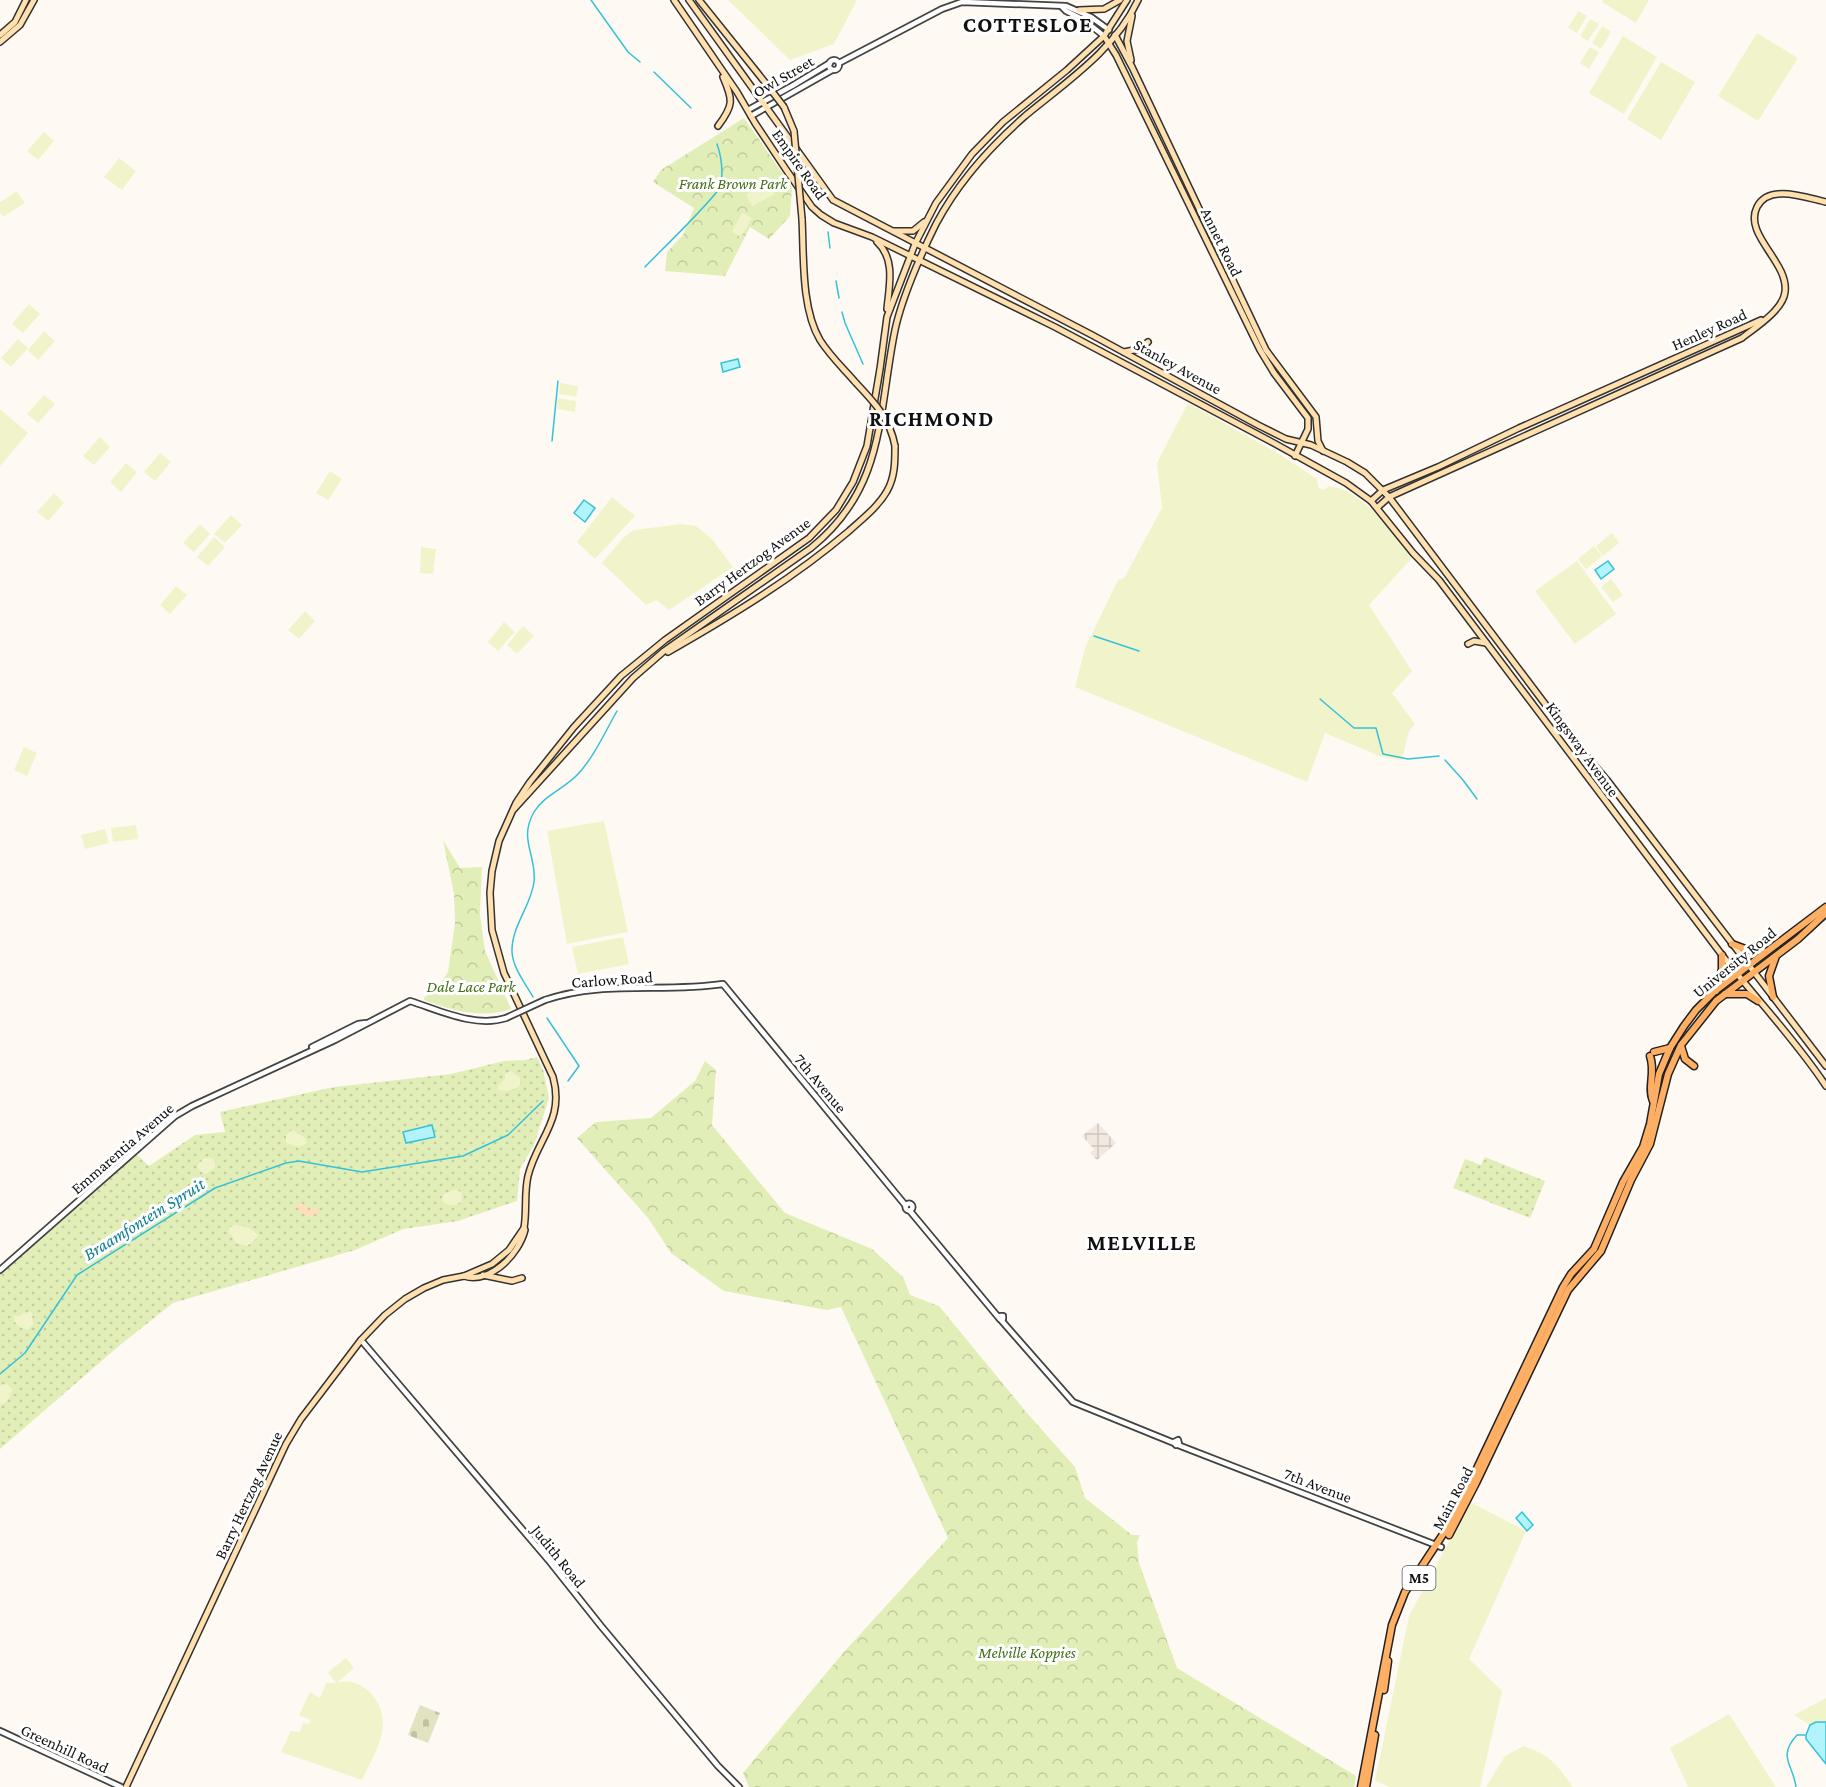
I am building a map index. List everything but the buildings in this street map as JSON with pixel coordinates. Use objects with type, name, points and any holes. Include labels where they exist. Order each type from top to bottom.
[{"type":"main road","points":[[0,35],[15,22],[27,0]]},
{"type":"main road","points":[[0,42],[20,25],[34,0]]},
{"type":"main road","name":"Empire Road","points":[[674,0],[787,171],[817,212],[834,223],[872,237],[1055,327]]},
{"type":"main road","name":"Empire Road","points":[[689,0],[830,198],[849,210],[1044,310]]},
{"type":"main road","points":[[654,659],[796,573],[878,504],[888,489],[894,470],[895,446],[887,420],[821,341],[813,326],[808,307],[794,131],[784,107],[699,0]]},
{"type":"main road","points":[[1079,10],[1104,9],[1120,0]]},
{"type":"main road","points":[[1109,30],[1127,0]]},
{"type":"main road","points":[[1115,36],[1137,3]]},
{"type":"main road","points":[[1132,68],[1127,41],[1129,24],[1137,3]]},
{"type":"main road","name":"Annet Road","points":[[1109,30],[1115,36],[1132,68],[1266,350],[1316,417],[1318,441],[1323,451]]},
{"type":"main road","name":"Barry Hertzog Avenue","points":[[464,1276],[482,1275],[496,1269],[513,1255],[524,1235],[528,1177],[551,1126],[556,1095],[546,1062],[504,973],[492,930],[490,893],[492,872],[499,841],[518,798],[581,720],[621,676],[665,640],[809,538],[836,510],[853,482],[867,447],[886,317],[926,220],[943,192],[982,143],[1003,122],[1067,70],[1109,30]]},
{"type":"main road","name":"Annet Road","points":[[1104,36],[1260,350],[1274,373],[1307,415],[1308,429],[1295,456]]},
{"type":"main road","name":"Barry Hertzog Avenue","points":[[513,810],[523,802],[621,689],[654,659],[812,548],[849,508],[864,481],[874,454],[895,332],[905,299],[936,224],[952,199],[990,151],[1023,118],[1091,62],[1115,36]]},
{"type":"main road","points":[[718,126],[732,103],[719,67]]},
{"type":"main road","points":[[1765,318],[1781,304],[1785,288],[1779,266],[1756,227],[1754,217],[1757,207],[1766,197],[1778,194],[1826,202]]},
{"type":"main road","points":[[890,230],[908,232],[926,220]]},
{"type":"main road","points":[[872,237],[884,248],[890,263],[886,317]]},
{"type":"main road","name":"Stanley Avenue","points":[[1044,310],[1258,425],[1286,439],[1300,442]]},
{"type":"main road","name":"Henley Road","points":[[1371,501],[1383,490],[1765,318]]},
{"type":"main road","name":"Henley Road","points":[[1378,507],[1389,497],[1742,338],[1765,318]]},
{"type":"main road","name":"Stanley Avenue","points":[[1055,327],[1295,456]]},
{"type":"main road","points":[[1124,352],[1139,349],[1148,342]]},
{"type":"main road","name":"Kingsway Avenue","points":[[1300,442],[1359,469],[1389,497],[1570,737],[1607,780],[1826,1066]]},
{"type":"main road","name":"Kingsway Avenue","points":[[1295,456],[1346,483],[1378,507],[1413,553],[1439,580],[1722,955],[1802,1051],[1826,1086]]},
{"type":"main road","points":[[1468,644],[1474,641],[1487,644]]},
{"type":"main road","name":"University Road","points":[[1598,1250],[1623,1182],[1643,1147],[1650,1124],[1659,1074],[1670,1048],[1696,1010],[1715,991],[1826,907]]},
{"type":"main road","name":"University Road","points":[[1681,1045],[1698,1021],[1725,994],[1826,913]]},
{"type":"main road","points":[[1732,944],[1748,950],[1765,952]]},
{"type":"main road","points":[[1715,991],[1722,969],[1722,955]]},
{"type":"main road","points":[[1773,997],[1769,976],[1776,955]]},
{"type":"main road","points":[[1725,994],[1744,993],[1758,1001]]},
{"type":"main road","points":[[1681,1045],[1685,1059],[1695,1066]]},
{"type":"main road","name":"M5","points":[[1598,1250],[1650,1144],[1668,1074],[1681,1045]]},
{"type":"main road","points":[[1654,1101],[1650,1094],[1653,1073],[1652,1054],[1670,1048]]},
{"type":"main road","name":"Barry Hertzog Avenue","points":[[124,1786],[286,1444],[301,1419],[361,1340],[392,1308],[411,1295],[436,1283],[464,1276],[492,1264],[503,1256],[524,1228]]},
{"type":"main road","name":"Main Road","points":[[1366,1773],[1390,1649],[1408,1593],[1453,1528],[1568,1290],[1598,1250]]},
{"type":"main road","points":[[482,1275],[512,1281],[522,1278]]},
{"type":"main road","name":"M5","points":[[1361,1787],[1366,1773]]},
{"type":"main road","name":"M5","points":[[1366,1773],[1366,1787]]},
{"type":"street","name":"Owl Street","points":[[838,63],[953,4],[979,2],[1079,10],[1109,30]]},
{"type":"street","name":"Owl Street","points":[[1065,8],[1104,36]]},
{"type":"street","points":[[835,60],[838,68],[832,70],[830,63],[835,60]]},
{"type":"street","name":"Owl Street","points":[[751,116],[764,105],[830,63]]},
{"type":"street","name":"Owl Street","points":[[748,110],[764,105],[832,70]]},
{"type":"street","name":"Carlow Road","points":[[410,1001],[473,1020],[491,1021],[506,1018],[545,1000],[591,989],[723,984]]},
{"type":"street","name":"7th Avenue","points":[[723,984],[1073,1402],[1439,1546]]},
{"type":"street","name":"Emmarentia Avenue","points":[[0,1270],[179,1113],[334,1040],[410,1001]]},
{"type":"street","name":"Judith Road","points":[[361,1340],[550,1562],[600,1626],[718,1766],[739,1787]]},
{"type":"street","name":"Greenhill Road","points":[[0,1731],[124,1786]]},
{"type":"green space","points":[[728,0],[857,0],[834,44],[790,60]]},
{"type":"green space","points":[[1603,0],[1649,0],[1636,23],[1602,2]]},
{"type":"green space","points":[[1578,11],[1587,16],[1577,33],[1568,28]]},
{"type":"green space","points":[[1590,19],[1599,24],[1588,41],[1580,36]]},
{"type":"green space","points":[[1602,26],[1611,32],[1601,49],[1592,43]]},
{"type":"green space","points":[[1757,33],[1798,58],[1758,121],[1718,96]]},
{"type":"green space","points":[[1623,36],[1657,57],[1624,114],[1589,93]]},
{"type":"green space","points":[[1590,47],[1599,52],[1589,69],[1580,63]]},
{"type":"green space","points":[[1661,62],[1695,82],[1661,140],[1627,119]]},
{"type":"green space","name":"Frank Brown Park","points":[[744,118],[792,187],[790,216],[769,239],[750,227],[725,276],[665,271],[667,252],[683,235],[694,208],[653,182],[661,170]]},
{"type":"green space","points":[[44,132],[54,141],[38,160],[27,151]]},
{"type":"green space","points":[[119,158],[136,171],[122,190],[104,177]]},
{"type":"green space","points":[[770,183],[775,194],[752,206],[746,194]]},
{"type":"green space","points":[[17,191],[25,203],[3,217],[0,212],[0,202]]},
{"type":"green space","points":[[742,213],[752,218],[741,237],[732,232]]},
{"type":"green space","points":[[29,304],[40,314],[23,333],[12,324]]},
{"type":"green space","points":[[44,331],[55,341],[38,360],[28,350]]},
{"type":"green space","points":[[18,339],[28,348],[11,367],[1,358]]},
{"type":"green space","points":[[560,383],[578,386],[576,397],[559,394]]},
{"type":"green space","points":[[44,395],[55,404],[38,423],[27,414]]},
{"type":"green space","points":[[558,398],[576,401],[575,412],[557,409]]},
{"type":"green space","points":[[1188,403],[1279,454],[1317,479],[1318,487],[1323,490],[1329,486],[1342,489],[1366,504],[1412,558],[1369,605],[1412,671],[1392,693],[1415,724],[1409,731],[1402,760],[1382,757],[1325,733],[1307,782],[1075,687],[1085,648],[1118,580],[1124,578],[1162,508],[1157,463]]},
{"type":"green space","points":[[0,409],[28,433],[0,466]]},
{"type":"green space","points":[[100,437],[110,447],[94,465],[83,456]]},
{"type":"green space","points":[[160,453],[171,462],[155,481],[144,472]]},
{"type":"green space","points":[[126,463],[137,472],[121,492],[110,482]]},
{"type":"green space","points":[[330,471],[342,479],[328,500],[316,493]]},
{"type":"green space","points":[[54,493],[64,503],[48,521],[37,512]]},
{"type":"green space","points":[[612,497],[635,516],[595,559],[577,542]]},
{"type":"green space","points":[[231,515],[242,525],[225,543],[214,534]]},
{"type":"green space","points":[[200,524],[210,534],[194,552],[183,543]]},
{"type":"green space","points":[[681,524],[696,526],[711,538],[733,567],[669,610],[656,600],[646,605],[602,563],[623,538],[634,530]]},
{"type":"green space","points":[[1612,533],[1619,543],[1603,556],[1596,546]]},
{"type":"green space","points":[[214,537],[225,547],[208,566],[197,557]]},
{"type":"green space","points":[[1594,546],[1602,556],[1586,569],[1578,559]]},
{"type":"green space","points":[[421,547],[436,549],[433,574],[420,573]]},
{"type":"green space","points":[[1577,561],[1616,614],[1575,644],[1535,591]]},
{"type":"green space","points":[[1611,579],[1623,595],[1613,602],[1601,587]]},
{"type":"green space","points":[[176,586],[187,595],[170,614],[160,605]]},
{"type":"green space","points":[[305,611],[315,621],[299,639],[288,630]]},
{"type":"green space","points":[[504,622],[515,632],[498,651],[488,642]]},
{"type":"green space","points":[[523,626],[534,636],[517,654],[507,645]]},
{"type":"green space","points":[[24,747],[37,753],[27,776],[14,770]]},
{"type":"green space","points":[[604,821],[628,932],[567,944],[547,831]]},
{"type":"green space","points":[[136,825],[138,839],[113,842],[111,828]]},
{"type":"green space","points":[[105,829],[109,843],[85,849],[81,835]]},
{"type":"green space","name":"Dale Lace Park","points":[[443,840],[460,868],[482,867],[480,914],[485,951],[511,1009],[490,1013],[468,1012],[424,1000],[441,983],[448,972],[455,923],[454,894]]},
{"type":"green space","points":[[623,937],[629,964],[578,974],[572,947]]},
{"type":"green space","points":[[537,1057],[543,1069],[549,1098],[534,1145],[520,1169],[517,1201],[458,1221],[403,1229],[355,1250],[173,1303],[120,1345],[0,1449],[0,1269],[136,1154],[149,1166],[195,1135],[225,1132],[220,1112],[334,1087],[451,1074],[504,1061]]},
{"type":"green space","name":"Melville Koppies","points":[[705,1061],[716,1070],[712,1125],[785,1213],[872,1249],[903,1277],[910,1295],[939,1306],[1027,1413],[1075,1467],[1085,1498],[1132,1535],[1140,1535],[1137,1542],[1139,1563],[1177,1668],[1356,1776],[1354,1787],[749,1787],[743,1773],[843,1653],[948,1538],[841,1307],[827,1310],[724,1291],[671,1253],[648,1218],[577,1138],[596,1122],[651,1118],[695,1081]]},
{"type":"green space","points":[[511,1071],[520,1078],[520,1085],[511,1090],[499,1090],[498,1086],[505,1079],[505,1074]]},
{"type":"green space","points":[[292,1130],[305,1138],[307,1143],[299,1147],[286,1143],[286,1135]]},
{"type":"green space","points":[[1485,1157],[1545,1181],[1530,1218],[1453,1188],[1465,1159],[1481,1165]]},
{"type":"green space","points":[[204,1158],[213,1158],[215,1162],[215,1168],[205,1174],[197,1166]]},
{"type":"green space","points":[[456,1189],[462,1193],[462,1201],[452,1206],[442,1201],[446,1193]]},
{"type":"green space","points":[[236,1225],[253,1231],[258,1235],[256,1239],[247,1246],[236,1243],[229,1232],[230,1227]]},
{"type":"green space","points":[[29,1311],[32,1313],[33,1324],[28,1330],[14,1321],[14,1316],[26,1314]]},
{"type":"green space","points":[[6,1384],[12,1389],[7,1401],[0,1405],[0,1386]]},
{"type":"green space","points":[[1470,1502],[1526,1531],[1469,1659],[1502,1691],[1480,1787],[1390,1787],[1375,1781],[1409,1616]]},
{"type":"green space","points":[[346,1658],[354,1668],[338,1682],[351,1682],[365,1688],[376,1699],[382,1713],[383,1728],[380,1741],[362,1780],[281,1752],[291,1731],[300,1732],[303,1723],[309,1724],[310,1720],[299,1715],[310,1692],[320,1698],[326,1683],[336,1683],[328,1672]]},
{"type":"green space","points":[[1826,1698],[1826,1722],[1816,1722],[1810,1725],[1794,1715]]},
{"type":"green space","points":[[420,1705],[440,1713],[428,1743],[408,1735]]},
{"type":"green space","points":[[1729,1714],[1776,1787],[1688,1787],[1670,1748]]},
{"type":"green space","points":[[1524,1746],[1541,1753],[1553,1762],[1573,1787],[1486,1787],[1505,1756]]},
{"type":"sand","points":[[298,1203],[305,1204],[308,1209],[320,1208],[319,1213],[305,1217],[295,1207]]},
{"type":"shaded area","points":[[1098,1123],[1116,1143],[1097,1160],[1090,1153],[1094,1149],[1082,1136]]},
{"type":"water","points":[[738,359],[740,367],[723,372],[721,363]]},
{"type":"water","points":[[584,500],[595,508],[585,522],[574,513]]},
{"type":"water","points":[[1608,561],[1614,569],[1601,579],[1595,570]]},
{"type":"water","points":[[432,1125],[435,1137],[406,1143],[403,1132]]},
{"type":"water","points":[[1522,1512],[1533,1525],[1527,1531],[1516,1518]]},
{"type":"water","points":[[1816,1722],[1826,1722],[1826,1764],[1806,1739],[1810,1725]]},
{"type":"waterway","points":[[591,0],[628,52],[640,62]]},
{"type":"waterway","points":[[654,72],[691,108]]},
{"type":"waterway","name":"Braamfontein Spruit","points":[[645,267],[718,191],[721,185],[722,170],[717,144]]},
{"type":"waterway","points":[[828,232],[830,248]]},
{"type":"waterway","points":[[836,281],[839,298]]},
{"type":"waterway","points":[[842,312],[863,364]]},
{"type":"waterway","points":[[552,441],[558,381]]},
{"type":"waterway","points":[[1094,636],[1139,651]]},
{"type":"waterway","points":[[1320,699],[1354,728],[1376,728],[1383,754],[1408,759],[1439,756]]},
{"type":"waterway","name":"Braamfontein Spruit","points":[[533,997],[517,970],[512,952],[515,934],[534,882],[528,839],[530,822],[538,806],[574,778],[585,766],[617,711]]},
{"type":"waterway","points":[[1445,760],[1477,799]]},
{"type":"waterway","name":"Braamfontein Spruit","points":[[547,1018],[579,1066],[568,1081]]},
{"type":"waterway","name":"Braamfontein Spruit","points":[[0,1374],[25,1353],[77,1275],[215,1188],[286,1163],[299,1161],[362,1172],[463,1156],[508,1135],[543,1101]]},
{"type":"waterway","points":[[1796,1787],[1788,1761],[1788,1749],[1797,1735],[1805,1735]]},
{"type":"district","name":"COTTESLOE","points":[[1028,24]]},
{"type":"district","name":"RICHMOND","points":[[932,418]]},
{"type":"district","name":"MELVILLE","points":[[1142,1242]]}]
